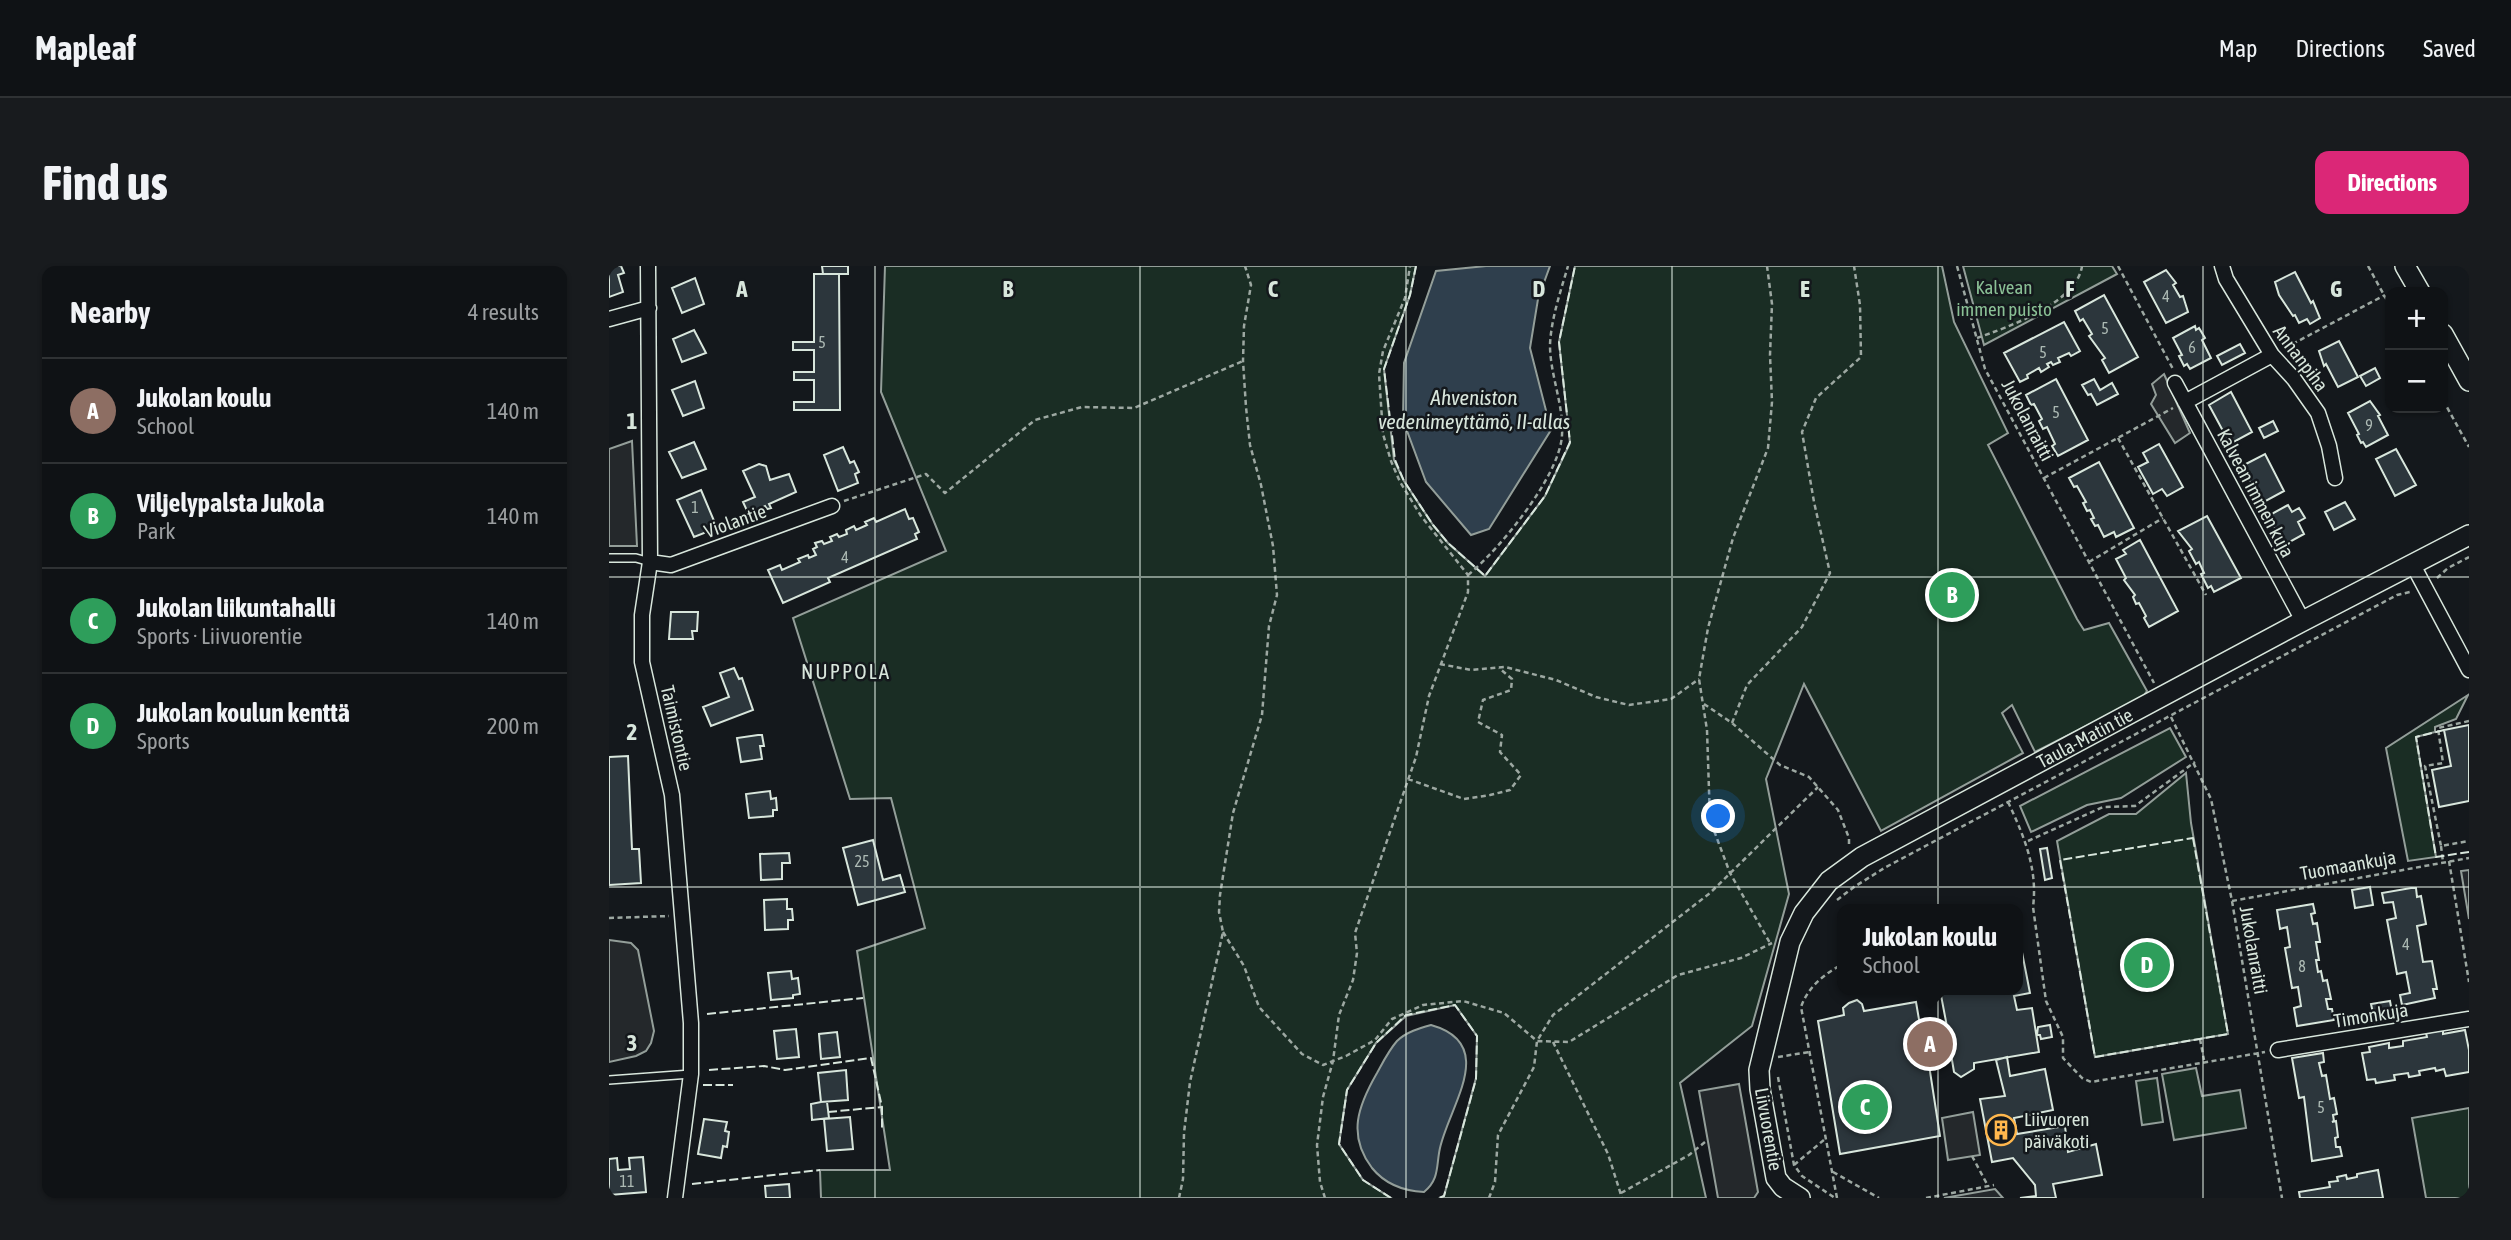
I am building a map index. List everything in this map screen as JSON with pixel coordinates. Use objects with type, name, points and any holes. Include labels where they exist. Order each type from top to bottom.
[{"type":"street","name":"Taimistontie","points":[[648,266],[650,562],[642,615],[642,662],[672,795],[691,1023],[691,1074],[675,1198]]},
{"type":"street","name":"Annanpiha","points":[[2222,266],[2226,279],[2272,355],[2294,379],[2318,413],[2336,478]]},
{"type":"street","points":[[2405,266],[2417,287]]},
{"type":"street","points":[[609,319],[649,308]]},
{"type":"street","points":[[2448,343],[2469,381]]},
{"type":"street","points":[[2185,402],[2272,355]]},
{"type":"street","name":"Kalvean immen kuja","points":[[2175,383],[2303,621]]},
{"type":"street","name":"Violantie","points":[[650,562],[671,565],[832,506]]},
{"type":"street","name":"Taula-Matin tie","points":[[1775,1008],[1790,942],[1804,913],[1829,881],[1848,866],[2303,621],[2469,535]]},
{"type":"street","points":[[2413,565],[2469,670]]},
{"type":"street","name":"Liivuorentie","points":[[1775,1008],[1759,1070],[1760,1089],[1776,1178],[1783,1187],[1800,1198]]},
{"type":"street","name":"Timonkuja","points":[[2278,1050],[2469,1018]]},
{"type":"lane","points":[[609,558],[636,558],[650,562]]},
{"type":"lane","points":[[609,1080],[691,1074]]},
{"type":"path","points":[[1245,266],[1251,285],[1244,326],[1243,361],[1249,445],[1261,485],[1273,546],[1277,595],[1269,626],[1262,715],[1233,813],[1219,912],[1223,932],[1244,966],[1259,1007],[1302,1054],[1323,1065],[1375,1040],[1392,1019],[1423,1005],[1463,1001],[1504,1013],[1537,1041],[1569,1042],[1678,975],[1741,958],[1770,943],[1790,942]]},
{"type":"path","points":[[1325,1198],[1320,1182],[1317,1145],[1339,1015],[1353,980],[1357,953],[1355,933],[1416,757],[1429,695],[1468,592],[1468,575],[1421,516],[1400,482],[1383,434],[1379,374],[1383,351],[1405,298],[1410,266]]},
{"type":"path","points":[[1468,575],[1512,530],[1559,454],[1562,434],[1550,345],[1568,266]]},
{"type":"path","points":[[1767,266],[1772,304],[1772,401],[1768,448],[1733,538],[1708,628],[1699,680],[1707,730],[1710,820],[1730,873],[1770,943]]},
{"type":"path","points":[[1733,723],[1747,685],[1802,627],[1830,573],[1802,432],[1816,398],[1861,357],[1860,305],[1854,266]]},
{"type":"path","name":"Jukolanraitti","points":[[1957,266],[1985,369],[2157,689]]},
{"type":"path","points":[[1976,338],[2007,327],[2052,303],[2071,289],[2081,276],[2082,266]]},
{"type":"path","points":[[2118,266],[2173,370],[2175,383]]},
{"type":"path","points":[[2272,355],[2385,295],[2368,266]]},
{"type":"path","points":[[832,506],[926,474],[945,492],[1035,420],[1082,407],[1134,408],[1243,361]]},
{"type":"path","points":[[2044,478],[2185,402]]},
{"type":"path","points":[[2448,409],[2469,447]]},
{"type":"path","points":[[2118,438],[2206,595]]},
{"type":"path","points":[[2089,562],[2163,518]]},
{"type":"path","points":[[1832,905],[1854,887],[1887,867],[2397,596],[2425,588],[2448,568],[2469,557]]},
{"type":"path","points":[[1440,664],[1471,670],[1499,668],[1556,680],[1596,697],[1629,705],[1671,699],[1699,680]]},
{"type":"path","points":[[1409,779],[1464,799],[1510,790],[1521,775],[1500,752],[1502,735],[1478,722],[1483,699],[1511,690],[1512,679],[1499,668]]},
{"type":"path","points":[[1703,704],[1733,723],[1780,765],[1809,776],[1838,810],[1849,838],[1848,866]]},
{"type":"path","name":"Jukolanraitti","points":[[2171,716],[2211,799],[2282,1198]]},
{"type":"path","points":[[2443,862],[2425,766],[2443,763],[2438,728],[2469,721]]},
{"type":"path","points":[[2027,842],[2103,807],[2135,806],[2195,762]]},
{"type":"path","points":[[1489,1198],[1495,1182],[1498,1135],[1534,1067],[1537,1041],[1553,1015],[1710,893],[1818,787]]},
{"type":"path","points":[[2008,802],[2027,842],[2046,1001],[2063,1037],[2063,1058],[2082,1078],[2091,1082],[2257,1053]]},
{"type":"path","points":[[2441,846],[2469,841]]},
{"type":"path","name":"Tuomaankuja","points":[[2231,901],[2469,858]]},
{"type":"path","points":[[2449,861],[2469,982]]},
{"type":"path","points":[[609,918],[681,916]]},
{"type":"path","points":[[1179,1198],[1183,1179],[1184,1133],[1190,1082],[1223,932]]},
{"type":"path","points":[[1836,1198],[1801,1007],[1805,996],[1824,974],[1837,967]]},
{"type":"path","points":[[2200,1039],[2204,1061]]},
{"type":"path","points":[[1553,1041],[1608,1154],[1622,1198]]},
{"type":"path","points":[[1776,1064],[1777,1050]]},
{"type":"path","points":[[1776,1058],[1809,1052]]},
{"type":"path","points":[[1777,1074],[1794,1165],[1802,1176],[1836,1198]]},
{"type":"path","points":[[1794,1165],[1825,1139]]},
{"type":"path","points":[[1621,1193],[1689,1155],[1705,1142]]},
{"type":"path","points":[[1972,1156],[1987,1186]]},
{"type":"path","points":[[1832,1172],[1879,1198]]},
{"type":"path","points":[[1926,1198],[1994,1185]]},
{"type":"green space","points":[[885,266],[1416,266],[1410,295],[1384,369],[1394,460],[1404,481],[1433,525],[1448,543],[1485,576],[1545,496],[1570,443],[1559,342],[1575,266],[1942,266],[1954,322],[2008,433],[1988,445],[2084,630],[2109,623],[2147,691],[2142,698],[2035,752],[2012,705],[2002,713],[2023,753],[1881,831],[1804,684],[1766,779],[1789,894],[1752,1026],[1680,1083],[1706,1198],[1439,1198],[1444,1196],[1476,1078],[1477,1036],[1455,1005],[1406,1016],[1376,1043],[1347,1090],[1339,1144],[1363,1180],[1391,1198],[821,1198],[820,1170],[890,1170],[857,951],[925,928],[891,798],[850,799],[793,618],[946,551],[881,392]]},
{"type":"green space","name":"Kalvean immen puisto","points":[[1963,266],[2112,266],[2117,274],[1984,345]]},
{"type":"green space","points":[[2468,695],[2456,719],[2435,727],[2435,732],[2416,737],[2436,857],[2408,861],[2386,748]]},
{"type":"green space","points":[[2170,728],[2186,757],[2121,798],[2087,805],[2031,832],[2020,806]]},
{"type":"green space","points":[[2186,773],[2191,823],[2228,1034],[2095,1057],[2057,841],[2109,814],[2136,814]]},
{"type":"green space","points":[[2196,1068],[2202,1096],[2240,1090],[2246,1128],[2174,1140],[2162,1074]]},
{"type":"green space","points":[[2157,1078],[2163,1122],[2142,1125],[2136,1081]]},
{"type":"green space","points":[[2469,1108],[2469,1198],[2426,1198],[2412,1118]]},
{"type":"shaded area","points":[[2164,374],[2190,433],[2175,443],[2151,404],[2156,395],[2152,384]]},
{"type":"shaded area","points":[[632,441],[637,546],[609,546],[609,449]]},
{"type":"shaded area","points":[[2469,870],[2469,919],[2461,871]]},
{"type":"shaded area","points":[[609,940],[631,943],[638,950],[654,1031],[646,1051],[609,1062]]},
{"type":"shaded area","points":[[1739,1084],[1758,1192],[1754,1198],[1718,1198],[1699,1091]]},
{"type":"shaded area","points":[[1973,1112],[1980,1155],[1948,1160],[1942,1118]]},
{"type":"shaded area","points":[[1995,1189],[2003,1198],[1944,1198]]},
{"type":"water","name":"Ahveniston vedenimeyttämö, II-allas","points":[[1486,266],[1550,266],[1538,299],[1530,348],[1551,430],[1489,529],[1471,535],[1426,482],[1403,420],[1404,363],[1436,271]]},
{"type":"water","points":[[1431,1025],[1451,1034],[1462,1046],[1466,1061],[1459,1096],[1440,1148],[1437,1171],[1433,1182],[1424,1192],[1395,1186],[1377,1174],[1364,1156],[1358,1121],[1370,1085],[1394,1045],[1409,1033]]},
{"type":"building","points":[[609,266],[621,266],[624,273],[618,275],[623,292],[609,297]]},
{"type":"building","points":[[822,266],[848,266],[848,274],[823,274]]},
{"type":"building","points":[[2166,270],[2176,283],[2173,285],[2180,297],[2183,296],[2188,312],[2166,323],[2144,282]]},
{"type":"building","points":[[2295,272],[2320,318],[2310,324],[2307,319],[2299,323],[2295,315],[2293,316],[2279,295],[2275,282]]},
{"type":"building","points":[[814,274],[839,274],[840,410],[794,410],[794,402],[814,402],[814,380],[794,380],[794,372],[814,372],[814,350],[793,350],[793,342],[814,342]]},
{"type":"building","points":[[695,278],[704,304],[682,313],[672,288]]},
{"type":"building","points":[[2104,295],[2138,357],[2109,373],[2102,360],[2105,358],[2089,336],[2092,334],[2075,311]]},
{"type":"building","points":[[2064,322],[2080,351],[2058,358],[2060,362],[2047,364],[2049,367],[2041,372],[2039,368],[2020,382],[2004,353]]},
{"type":"building","points":[[2195,326],[2205,338],[2202,340],[2211,358],[2190,369],[2187,364],[2184,366],[2179,356],[2182,355],[2173,338]]},
{"type":"building","points":[[694,330],[706,353],[682,362],[673,339]]},
{"type":"building","points":[[2339,341],[2358,377],[2338,387],[2326,364],[2324,366],[2319,351]]},
{"type":"building","points":[[2240,344],[2245,353],[2222,365],[2217,356]]},
{"type":"building","points":[[2375,368],[2380,378],[2366,386],[2360,376]]},
{"type":"building","points":[[2056,379],[2088,440],[2058,456],[2047,427],[2043,429],[2039,421],[2042,419],[2026,395]]},
{"type":"building","points":[[2094,379],[2100,390],[2112,383],[2118,394],[2097,405],[2082,385]]},
{"type":"building","points":[[695,381],[704,408],[683,416],[672,390]]},
{"type":"building","points":[[2231,392],[2252,432],[2230,444],[2209,405]]},
{"type":"building","points":[[2370,401],[2380,415],[2378,416],[2388,435],[2366,447],[2361,443],[2348,413]]},
{"type":"building","points":[[2273,421],[2278,431],[2264,438],[2259,428]]},
{"type":"building","points":[[694,442],[706,469],[682,478],[669,452]]},
{"type":"building","points":[[2159,444],[2183,487],[2167,496],[2162,489],[2153,494],[2138,467],[2148,462],[2143,453]]},
{"type":"building","points":[[843,447],[850,463],[854,461],[859,472],[855,474],[858,483],[838,491],[824,455]]},
{"type":"building","points":[[2396,449],[2416,485],[2395,496],[2376,459]]},
{"type":"building","points":[[2265,454],[2284,491],[2262,503],[2242,466]]},
{"type":"building","points":[[2099,462],[2134,528],[2116,537],[2114,532],[2104,537],[2098,525],[2095,526],[2090,510],[2087,511],[2083,503],[2086,502],[2069,478]]},
{"type":"building","points":[[759,464],[766,466],[770,480],[789,474],[796,492],[769,504],[771,508],[761,508],[762,512],[750,517],[743,502],[755,497],[743,471]]},
{"type":"building","points":[[701,490],[717,528],[694,537],[677,500]]},
{"type":"building","points":[[2345,502],[2355,519],[2334,530],[2325,512]]},
{"type":"building","points":[[2288,505],[2292,512],[2299,508],[2305,518],[2298,522],[2304,534],[2284,545],[2268,516]]},
{"type":"building","points":[[905,509],[909,519],[913,518],[919,532],[915,534],[917,539],[828,578],[830,582],[783,603],[768,570],[780,565],[782,570],[800,562],[798,559],[816,555],[813,549],[817,547],[815,543],[832,541],[830,537],[847,534],[846,530],[854,526],[856,530],[874,518],[876,522]]},
{"type":"building","points":[[2207,516],[2241,578],[2214,592],[2211,586],[2208,588],[2199,562],[2196,564],[2189,551],[2192,549],[2178,531]]},
{"type":"building","points":[[2140,540],[2178,611],[2149,627],[2144,618],[2146,616],[2139,603],[2136,604],[2133,597],[2135,595],[2124,580],[2126,578],[2116,559],[2126,554],[2123,550]]},
{"type":"building","points":[[671,612],[698,612],[697,631],[692,631],[693,639],[669,639]]},
{"type":"building","points":[[734,668],[739,679],[742,678],[753,710],[711,726],[703,707],[729,697],[720,673]]},
{"type":"building","points":[[2469,725],[2469,801],[2439,807],[2432,770],[2451,766],[2444,730]]},
{"type":"building","points":[[762,735],[762,759],[741,762],[737,738]]},
{"type":"building","points":[[628,756],[632,849],[639,849],[641,883],[609,885],[609,757]]},
{"type":"building","points":[[770,791],[771,799],[776,798],[777,810],[773,810],[773,816],[749,818],[746,794]]},
{"type":"building","points":[[873,840],[883,880],[900,875],[905,892],[858,905],[843,848]]},
{"type":"building","points":[[2047,848],[2052,878],[2045,880],[2040,849]]},
{"type":"building","points":[[789,853],[790,863],[782,863],[782,879],[761,880],[760,854]]},
{"type":"building","points":[[2370,887],[2373,905],[2355,908],[2352,890]]},
{"type":"building","points":[[2416,888],[2417,897],[2421,896],[2426,924],[2417,926],[2423,962],[2432,961],[2437,989],[2433,989],[2435,998],[2402,1005],[2400,995],[2410,993],[2406,972],[2397,974],[2387,920],[2396,918],[2393,902],[2384,903],[2382,893]]},
{"type":"building","points":[[787,899],[787,909],[792,909],[793,920],[788,920],[788,929],[765,930],[764,900]]},
{"type":"building","points":[[2313,904],[2315,913],[2311,914],[2313,924],[2317,923],[2320,942],[2316,942],[2318,972],[2321,971],[2323,981],[2327,980],[2331,999],[2326,999],[2334,1020],[2297,1026],[2294,1008],[2301,1006],[2298,987],[2292,988],[2285,948],[2290,947],[2287,927],[2280,929],[2277,910]]},
{"type":"building","points":[[2023,957],[2030,993],[2023,994]]},
{"type":"building","points":[[791,971],[792,979],[798,978],[800,994],[793,995],[793,998],[771,1000],[768,973]]},
{"type":"building","points":[[1941,995],[2019,995],[2014,996],[2017,1010],[2032,1008],[2039,1052],[1974,1063],[1974,1069],[1961,1077],[1954,1072],[1952,1060],[1929,1065],[1940,1136],[1840,1154],[1818,1021],[1844,1015],[1843,1008],[1857,1000],[1864,1011],[1916,1002],[1922,1037],[1948,1032]]},
{"type":"building","points":[[2390,1001],[2393,1018],[2375,1022],[2371,1004]]},
{"type":"building","points":[[2050,1025],[2052,1037],[2041,1039],[2040,1035],[2037,1035],[2038,1027]]},
{"type":"building","points":[[796,1029],[799,1057],[777,1059],[774,1031]]},
{"type":"building","points":[[2443,1030],[2443,1034],[2465,1030],[2469,1072],[2446,1076],[2444,1069],[2436,1071],[2435,1068],[2419,1071],[2420,1075],[2409,1077],[2408,1073],[2394,1075],[2395,1080],[2376,1083],[2375,1079],[2367,1080],[2362,1053],[2370,1052],[2369,1047],[2389,1043],[2389,1048],[2403,1046],[2403,1041],[2427,1037],[2426,1033]]},
{"type":"building","points":[[837,1032],[840,1057],[821,1059],[819,1034]]},
{"type":"building","points":[[2323,1053],[2324,1062],[2319,1063],[2322,1076],[2326,1075],[2330,1099],[2334,1098],[2337,1114],[2333,1115],[2332,1122],[2336,1121],[2336,1147],[2340,1147],[2342,1156],[2312,1161],[2304,1097],[2299,1098],[2292,1058]]},
{"type":"building","name":"Liivuoren päiväkoti","points":[[2007,1057],[2010,1076],[2045,1069],[2053,1110],[2014,1118],[2017,1134],[2065,1126],[2068,1152],[2096,1144],[2102,1175],[2053,1184],[2056,1198],[2020,1198],[2036,1196],[2035,1185],[2013,1158],[1992,1162],[1980,1099],[2005,1096],[1996,1060]]},
{"type":"building","points":[[846,1070],[848,1100],[821,1102],[818,1073]]},
{"type":"building","points":[[827,1102],[829,1118],[812,1120],[811,1104]]},
{"type":"building","points":[[850,1117],[853,1149],[827,1151],[824,1119]]},
{"type":"building","points":[[704,1119],[727,1122],[727,1147],[723,1146],[721,1158],[698,1154]]},
{"type":"building","points":[[643,1157],[646,1192],[609,1195],[609,1159],[617,1158],[618,1170],[630,1169],[629,1158]]},
{"type":"building","points":[[2378,1170],[2383,1198],[2300,1198],[2299,1192],[2330,1187],[2329,1182],[2338,1181],[2337,1177],[2346,1175],[2347,1179]]},
{"type":"building","points":[[789,1184],[790,1198],[766,1198],[765,1186]]},
{"type":"fence","points":[[1416,266],[1410,295],[1384,369],[1395,460],[1404,481],[1433,525],[1448,543],[1485,576],[1545,496],[1570,442],[1559,342],[1575,266]]},
{"type":"fence","points":[[2444,730],[2416,737],[2436,857],[2469,852]]},
{"type":"fence","points":[[2193,838],[2228,1034],[2095,1057],[2060,860],[2193,838]]},
{"type":"fence","points":[[707,1014],[863,998]]},
{"type":"fence","points":[[1391,1198],[1363,1180],[1339,1144],[1347,1090],[1376,1043],[1406,1015],[1455,1005],[1477,1036],[1476,1079],[1444,1196],[1439,1198]]},
{"type":"fence","points":[[709,1070],[764,1066],[785,1070],[871,1058],[882,1107],[882,1128]]},
{"type":"fence","points":[[703,1085],[733,1085]]},
{"type":"fence","points":[[828,1112],[882,1107]]},
{"type":"fence","points":[[692,1184],[820,1170]]},
{"type":"place","name":"Viljelypalsta Jukola","points":[[1952,595]]},
{"type":"place","name":"Jukolan koulun kenttä","points":[[2147,965]]},
{"type":"place","name":"Jukolan koulu","points":[[1930,1044]]},
{"type":"place","name":"Jukolan liikuntahalli","points":[[1865,1107]]},
{"type":"place","name":"Liivuoren päiväkoti","points":[[2001,1130]]},
{"type":"district","name":"NUPPOLA","points":[[846,672]]}]
